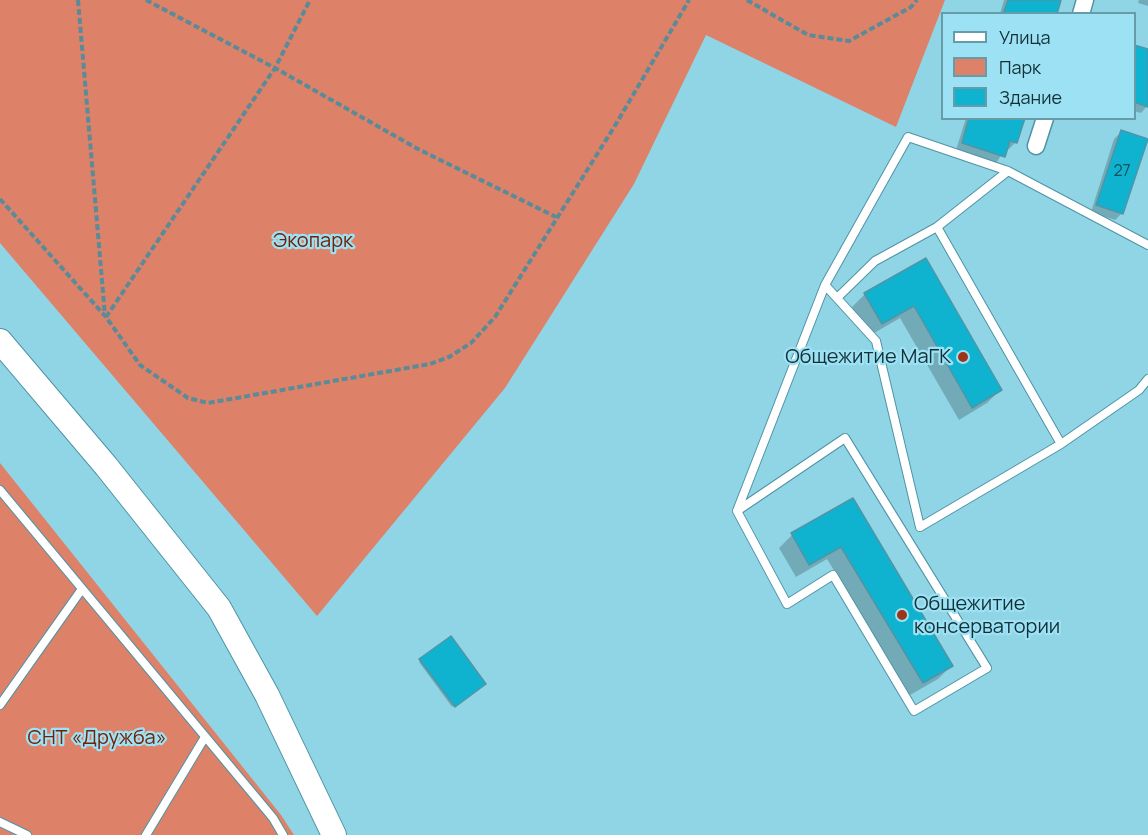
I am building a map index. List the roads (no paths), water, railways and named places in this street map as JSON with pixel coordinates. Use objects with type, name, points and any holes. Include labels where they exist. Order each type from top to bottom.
[{"type":"main road","points":[[0,341],[135,502],[219,608],[267,695],[334,835]]},
{"type":"street","points":[[1036,146],[1044,120]]},
{"type":"lane","points":[[737,511],[845,438],[987,668],[914,711],[833,575],[787,604],[737,511],[825,285],[908,137],[1008,171],[1148,245]]},
{"type":"lane","points":[[837,298],[875,261],[937,227],[1008,171]]},
{"type":"lane","points":[[937,227],[1061,444]]},
{"type":"lane","points":[[825,285],[876,341],[920,528]]},
{"type":"lane","points":[[901,529],[920,528],[1061,444],[1139,390],[1148,379]]},
{"type":"lane","points":[[0,490],[273,818],[283,835]]},
{"type":"lane","points":[[0,705],[82,589]]},
{"type":"lane","points":[[146,835],[205,737]]},
{"type":"lane","points":[[0,822],[27,835]]},
{"type":"place","name":"Общежитие МаГК","points":[[963,357]]},
{"type":"place","name":"Общежитие консерватории","points":[[902,615]]},
{"type":"park label","name":"Экопарк","points":[[313,241]]},
{"type":"park label","name":"СНТ «Дружба»","points":[[97,738]]}]
